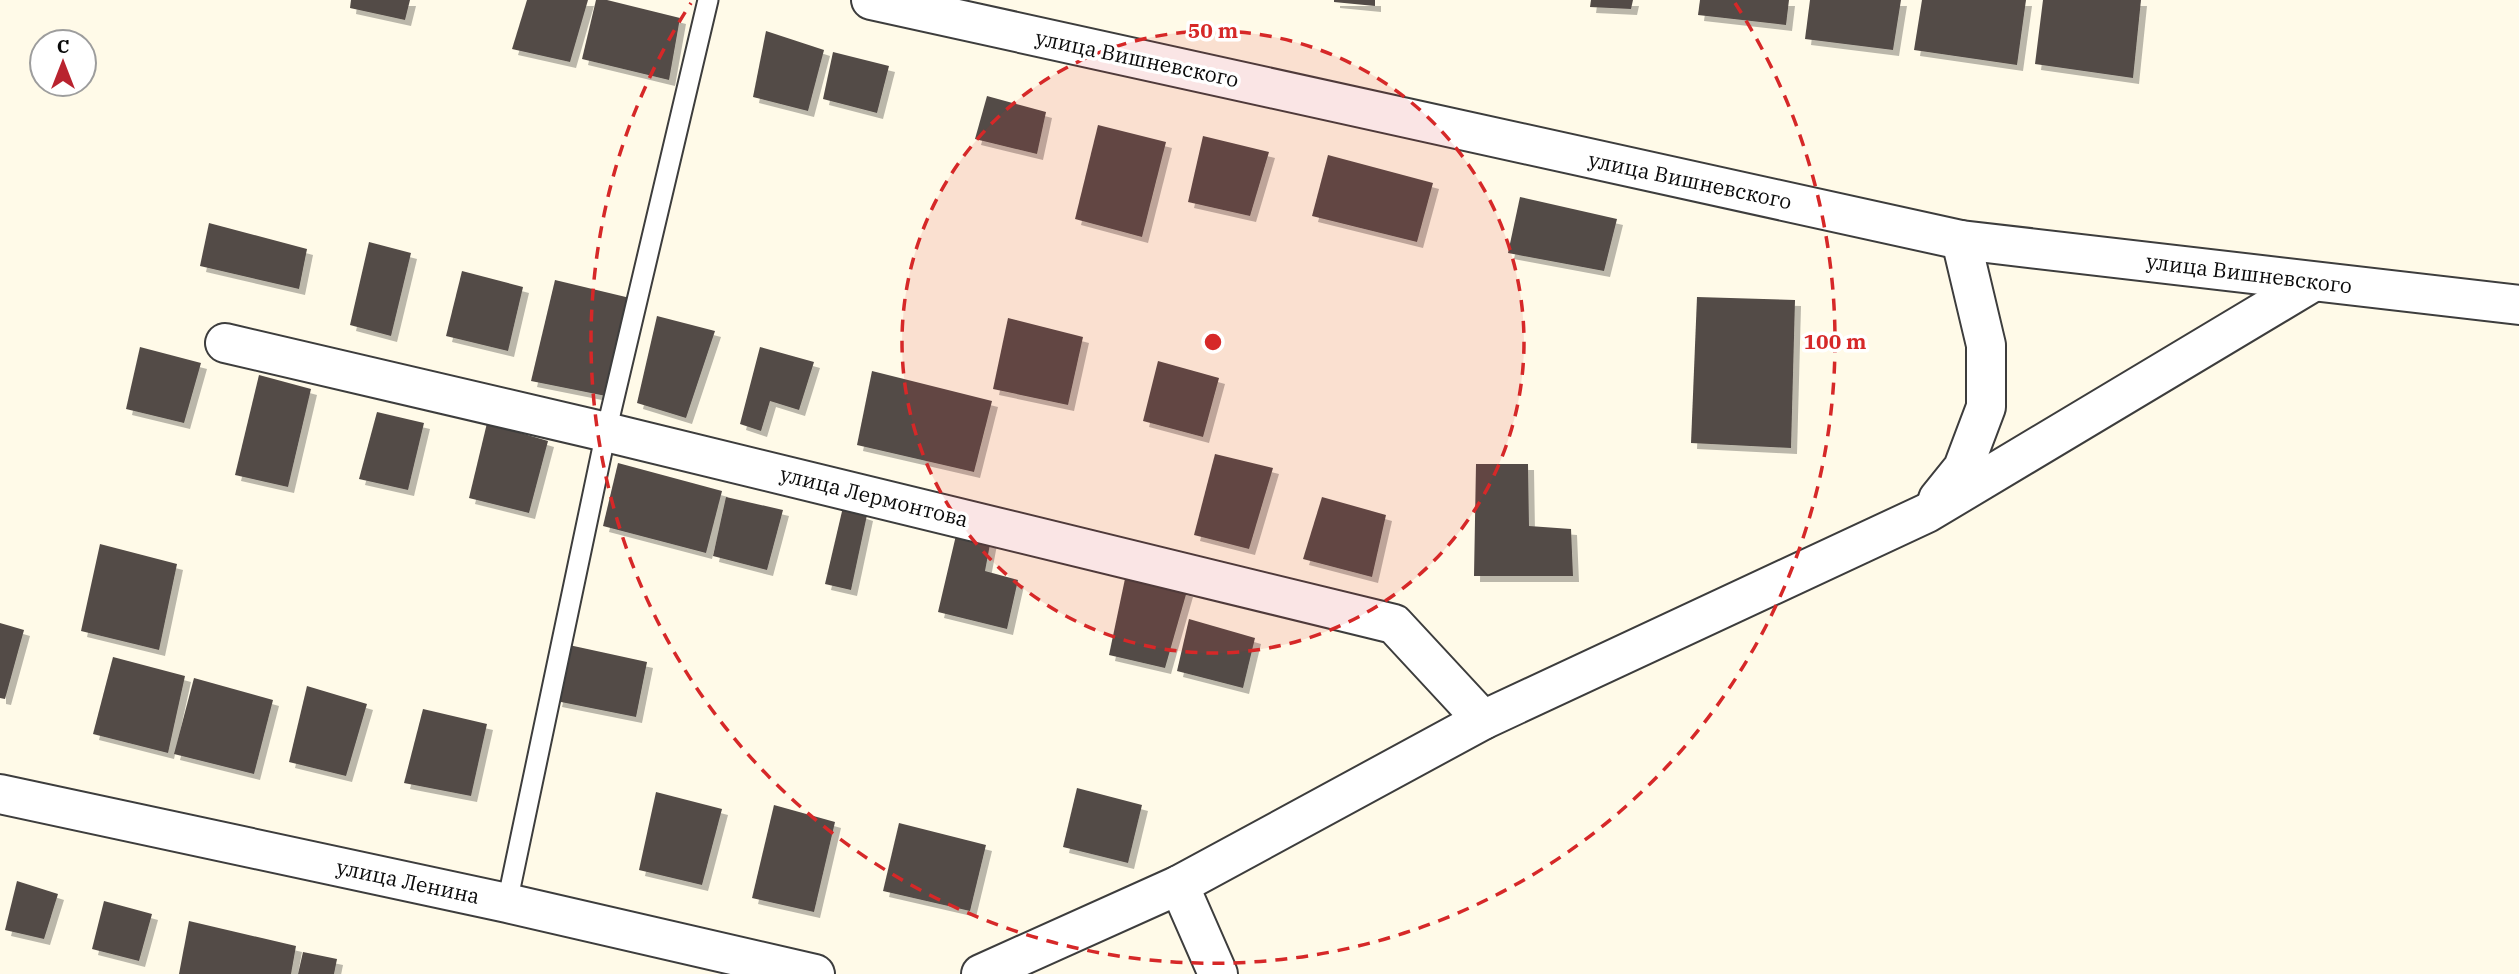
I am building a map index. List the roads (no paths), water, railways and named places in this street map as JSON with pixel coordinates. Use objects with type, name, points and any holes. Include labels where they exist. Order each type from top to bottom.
[{"type":"street","name":"улица Вишневского","points":[[871,0],[1961,240],[2519,305]]},
{"type":"street","points":[[1927,513],[1963,468],[1986,407],[1986,345],[1961,240]]},
{"type":"street","points":[[981,974],[1178,885],[1483,720],[1927,513],[2313,282]]},
{"type":"street","name":"улица Лермонтова","points":[[225,342],[1394,624],[1483,720]]},
{"type":"street","name":"улица Ленина","points":[[0,794],[507,903],[708,961],[815,974]]},
{"type":"street","points":[[1178,885],[1218,974]]},
{"type":"lane","points":[[507,903],[606,432],[708,0]]}]
